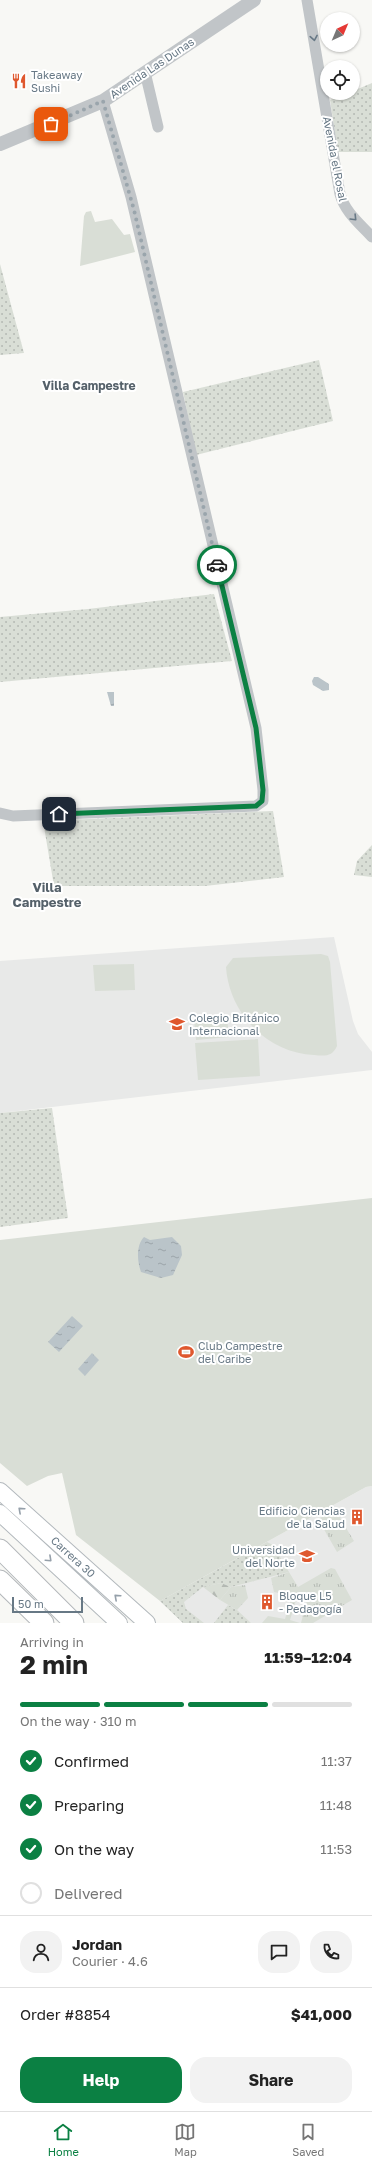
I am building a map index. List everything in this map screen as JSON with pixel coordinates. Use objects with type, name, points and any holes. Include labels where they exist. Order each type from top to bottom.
[{"type":"highway","points":[[0,1550],[74,1623]]},
{"type":"highway","points":[[0,1580],[44,1623]]},
{"type":"main road","name":"Carrera 30","points":[[0,1490],[146,1623]]},
{"type":"main road","name":"Carrera 30","points":[[0,1513],[119,1623]]},
{"type":"street","name":"Avenida Las Dunas","points":[[0,144],[103,101],[254,0]]},
{"type":"street","name":"Avenida el Rosal","points":[[307,0],[342,199],[348,212],[372,237]]},
{"type":"street","points":[[145,72],[158,127]]},
{"type":"street","points":[[0,813],[13,816],[256,806],[262,801],[263,790],[256,728],[131,197],[103,101]]},
{"type":"shaded area","name":"Colegio Británico Internacional","points":[[334,937],[353,1021],[358,1034],[372,1052],[372,1070],[0,1113],[0,961]]},
{"type":"shaded area","name":"Universidad del Norte","points":[[372,1486],[372,1623],[183,1623],[160,1601],[366,1487]]},
{"type":"green space","points":[[372,83],[372,152],[338,152],[330,100],[360,100],[360,88]]},
{"type":"green space","points":[[91,211],[95,222],[112,219],[124,235],[130,234],[135,252],[80,266],[84,216],[86,212]]},
{"type":"green space","points":[[0,264],[24,353],[0,355]]},
{"type":"green space","points":[[319,360],[333,421],[196,455],[183,392]]},
{"type":"green space","points":[[214,594],[232,661],[0,682],[0,617],[88,609]]},
{"type":"green space","points":[[273,811],[284,877],[205,886],[54,886],[43,821]]},
{"type":"green space","points":[[372,845],[372,877],[354,875],[357,861]]},
{"type":"green space","points":[[321,954],[328,956],[330,962],[337,1046],[330,1054],[322,1056],[297,1053],[281,1047],[266,1038],[254,1028],[243,1015],[234,1000],[226,967],[233,958]]},
{"type":"green space","points":[[134,964],[135,990],[95,991],[93,965]]},
{"type":"green space","points":[[227,1017],[229,1037],[196,1040],[194,1020]]},
{"type":"green space","points":[[258,1039],[260,1076],[198,1080],[195,1043]]},
{"type":"green space","points":[[52,1108],[68,1218],[0,1227],[0,1113]]},
{"type":"green space","name":"Club Campestre del Caribe","points":[[372,1198],[372,1486],[366,1487],[160,1601],[76,1535],[62,1473],[48,1476],[27,1486],[0,1463],[0,1240]]},
{"type":"green space","points":[[338,1508],[343,1516],[340,1518],[354,1541],[337,1552],[318,1519]]},
{"type":"green space","points":[[267,1542],[273,1545],[289,1572],[231,1587],[221,1583],[203,1587],[184,1602],[186,1609],[204,1623],[183,1623],[160,1601]]},
{"type":"green space","points":[[331,1568],[335,1569],[352,1600],[313,1623],[301,1623],[307,1600],[297,1597],[290,1620],[300,1623],[262,1623],[268,1616],[285,1619],[292,1596],[274,1592],[271,1578],[289,1572],[298,1587]]},
{"type":"green space","points":[[221,1583],[231,1587],[220,1600],[203,1587]]},
{"type":"green space","points":[[245,1585],[248,1598],[237,1610],[220,1600],[231,1587]]},
{"type":"green space","points":[[228,1605],[237,1610],[251,1623],[214,1623]]},
{"type":"water","points":[[314,677],[318,677],[329,684],[329,690],[323,691],[313,685],[312,681]]},
{"type":"water","points":[[107,692],[114,692],[114,706],[111,706]]},
{"type":"water","points":[[144,1237],[150,1240],[172,1237],[181,1246],[182,1255],[173,1275],[161,1278],[141,1272],[138,1249],[141,1240]]},
{"type":"water","points":[[72,1316],[83,1326],[59,1352],[48,1342]]},
{"type":"water","points":[[92,1353],[99,1360],[85,1376],[78,1369]]},
{"type":"way so far","points":[[51,124],[103,101],[131,197],[217,565]]},
{"type":"place","name":"Takeaway Sushi","points":[[19,81]]},
{"type":"place","name":"Colegio Británico Internacional","points":[[177,1024]]},
{"type":"place","name":"Club Campestre del Caribe","points":[[186,1352]]},
{"type":"place","name":"Edificio Ciencias de la Salud","points":[[357,1517]]},
{"type":"place","name":"Universidad del Norte","points":[[307,1556]]},
{"type":"place","name":"Bloque L5 - Pedagogía","points":[[267,1602]]},
{"type":"district","name":"Villa Campestre","points":[[89,386]]},
{"type":"district","name":"Villa Campestre","points":[[47,894]]},
{"type":"route","points":[[59,814],[256,806],[262,801],[263,790],[256,728],[217,565]]}]
